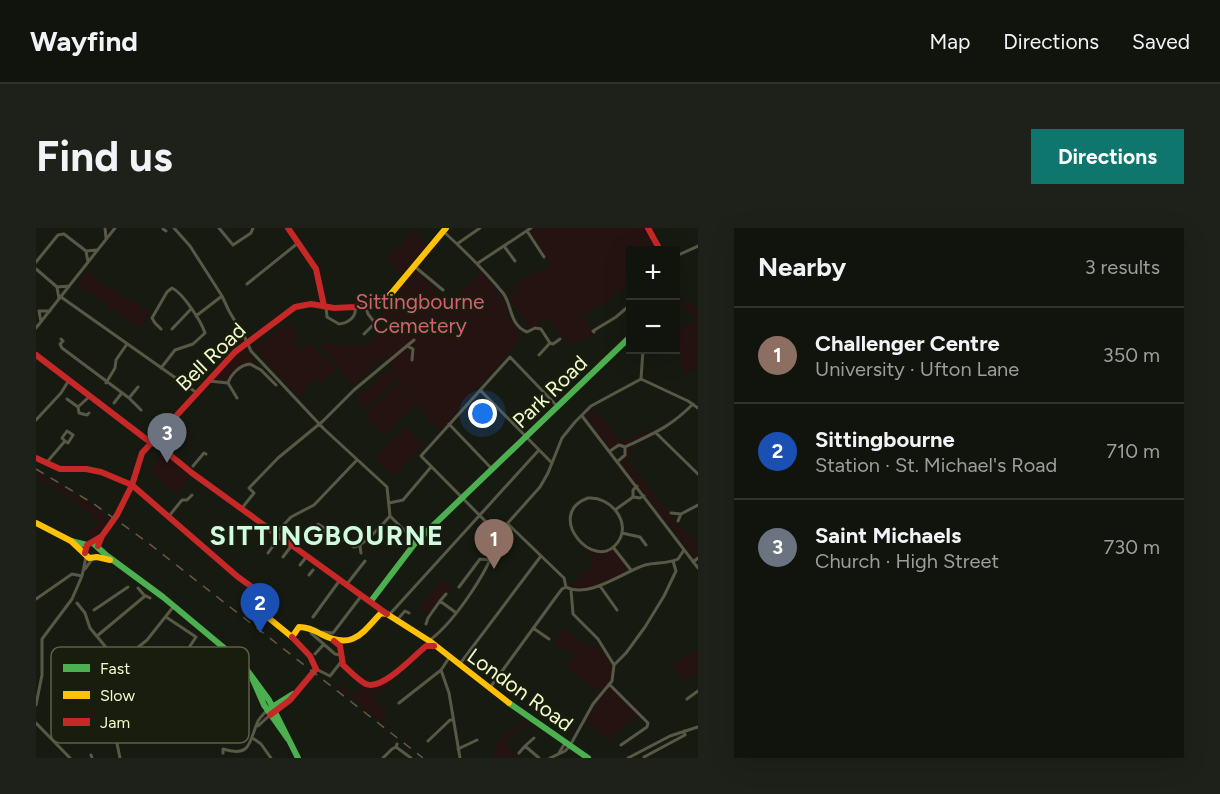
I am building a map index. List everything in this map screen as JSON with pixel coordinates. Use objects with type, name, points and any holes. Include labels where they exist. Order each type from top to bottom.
[{"type":"main road","points":[[288,228],[316,268],[325,306]]},
{"type":"main road","points":[[648,228],[658,246]]},
{"type":"main road","points":[[321,294],[315,304],[355,307],[379,301],[390,295],[443,229]]},
{"type":"main road","name":"Bell Road","points":[[95,546],[117,515],[132,485],[138,458],[182,408],[229,358],[247,343],[296,307],[315,304]]},
{"type":"main road","name":"Park Road","points":[[371,601],[416,542],[494,470],[626,341]]},
{"type":"main road","name":"London Road","points":[[36,355],[146,439],[191,468],[241,509],[307,556],[315,566],[348,584],[384,613],[434,646],[489,689],[588,758]]},
{"type":"main road","points":[[36,458],[60,469],[86,469],[101,472],[132,485],[238,577],[266,597],[265,614],[284,631],[293,634],[316,669],[295,693],[271,711]]},
{"type":"main road","points":[[36,523],[71,542],[86,554],[116,562]]},
{"type":"main road","points":[[71,542],[95,546],[174,606],[223,647]]},
{"type":"main road","points":[[86,554],[95,546]]},
{"type":"main road","points":[[95,546],[95,557]]},
{"type":"main road","points":[[340,653],[345,644],[360,638],[384,613]]},
{"type":"main road","points":[[293,634],[299,627],[304,626],[333,640],[339,644],[341,662],[366,684],[375,685],[395,673],[428,645],[434,646]]},
{"type":"main road","points":[[333,640],[351,641]]},
{"type":"main road","points":[[424,648],[425,640]]},
{"type":"main road","points":[[249,672],[298,758]]},
{"type":"street","points":[[105,228],[106,238]]},
{"type":"street","points":[[36,328],[115,228]]},
{"type":"street","points":[[174,228],[190,246],[222,296],[251,351],[319,424],[387,487],[390,516],[416,542]]},
{"type":"street","points":[[219,228],[233,245],[251,233],[253,228]]},
{"type":"street","points":[[457,244],[480,228]]},
{"type":"street","points":[[443,229],[478,262],[503,293],[511,315],[522,330],[527,332],[535,328],[541,329],[550,343]]},
{"type":"street","points":[[478,262],[529,229],[544,257]]},
{"type":"street","points":[[36,262],[58,235],[64,234],[86,251],[88,262]]},
{"type":"street","points":[[247,284],[298,243]]},
{"type":"street","points":[[504,246],[515,261]]},
{"type":"street","points":[[680,254],[698,246]]},
{"type":"street","points":[[86,251],[97,250]]},
{"type":"street","points":[[414,266],[442,290]]},
{"type":"street","points":[[36,269],[57,287],[60,298],[197,393]]},
{"type":"street","points":[[57,287],[69,286]]},
{"type":"street","points":[[161,328],[152,318],[172,288],[178,291],[205,330],[204,335],[193,344],[175,350],[161,368]]},
{"type":"street","points":[[196,316],[222,296]]},
{"type":"street","points":[[364,334],[375,323],[368,314],[365,304]]},
{"type":"street","points":[[325,306],[327,317],[339,324],[350,320],[355,313],[355,307]]},
{"type":"street","points":[[594,332],[626,308]]},
{"type":"street","points":[[174,328],[191,309]]},
{"type":"street","points":[[41,322],[37,310],[50,310]]},
{"type":"street","points":[[61,339],[62,348],[96,378],[129,398],[141,410]]},
{"type":"street","points":[[539,355],[550,343],[553,344],[560,339]]},
{"type":"street","points":[[241,509],[254,493],[249,488],[255,479],[319,424],[354,390],[414,340]]},
{"type":"street","points":[[106,383],[127,344]]},
{"type":"street","points":[[407,346],[413,349],[412,360]]},
{"type":"street","points":[[425,640],[434,637],[475,588],[490,560],[498,536],[540,487],[562,438],[591,406],[634,385],[641,379],[643,354]]},
{"type":"street","points":[[498,536],[421,456],[511,357],[558,407]]},
{"type":"street","points":[[228,383],[241,368],[250,364],[261,370],[276,385]]},
{"type":"street","points":[[641,379],[698,408]]},
{"type":"street","points":[[36,420],[61,393],[69,380]]},
{"type":"street","points":[[209,381],[228,383]]},
{"type":"street","points":[[228,383],[237,398]]},
{"type":"street","points":[[129,398],[138,387]]},
{"type":"street","points":[[480,390],[552,463]]},
{"type":"street","points":[[114,403],[121,394]]},
{"type":"street","points":[[78,407],[90,396]]},
{"type":"street","points":[[67,399],[78,407],[79,412],[87,415],[89,413]]},
{"type":"street","points":[[610,451],[619,445],[625,447],[656,433],[693,404]]},
{"type":"street","points":[[582,416],[698,568]]},
{"type":"street","points":[[449,424],[494,470]]},
{"type":"street","points":[[656,433],[698,474]]},
{"type":"street","points":[[46,464],[65,441]]},
{"type":"street","points":[[618,461],[625,455],[625,447]]},
{"type":"street","points":[[384,613],[538,451]]},
{"type":"street","points":[[191,468],[204,453],[206,454]]},
{"type":"street","points":[[268,554],[289,519],[314,505],[357,460]]},
{"type":"street","points":[[390,506],[404,500],[431,467]]},
{"type":"street","points":[[633,497],[633,490],[637,486]]},
{"type":"street","points":[[169,516],[182,500],[187,500],[192,495]]},
{"type":"street","points":[[615,510],[633,497],[644,496]]},
{"type":"street","points":[[588,498],[603,499],[615,510],[622,523],[619,541],[613,547],[599,552],[588,549],[574,532],[570,519],[574,507],[588,498]]},
{"type":"street","points":[[671,513],[681,514],[698,505]]},
{"type":"street","points":[[678,521],[681,514]]},
{"type":"street","points":[[318,524],[354,547],[360,546],[390,516]]},
{"type":"street","points":[[508,524],[564,578],[566,587],[571,590],[600,586],[632,570],[673,561],[679,558],[684,550]]},
{"type":"street","points":[[322,536],[327,529]]},
{"type":"street","points":[[622,533],[640,537],[646,545]]},
{"type":"street","points":[[283,557],[292,545]]},
{"type":"street","points":[[360,546],[361,553]]},
{"type":"street","points":[[613,547],[632,570]]},
{"type":"street","points":[[36,705],[42,675],[42,639],[70,603],[84,571],[86,554]]},
{"type":"street","points":[[300,565],[307,556]]},
{"type":"street","points":[[459,666],[541,556]]},
{"type":"street","points":[[84,571],[95,557]]},
{"type":"street","points":[[693,561],[698,558]]},
{"type":"street","points":[[459,587],[480,559],[490,560]]},
{"type":"street","points":[[348,584],[365,561]]},
{"type":"street","points":[[550,758],[565,751],[593,704],[610,682],[614,665],[645,627],[676,572],[673,561]]},
{"type":"street","points":[[309,574],[315,566]]},
{"type":"street","points":[[36,599],[72,574],[82,576]]},
{"type":"street","points":[[313,617],[340,580]]},
{"type":"street","points":[[600,586],[617,610]]},
{"type":"street","points":[[86,616],[128,587]]},
{"type":"street","points":[[489,689],[562,589],[566,587]]},
{"type":"street","points":[[138,588],[150,598]]},
{"type":"street","points":[[571,590],[573,614],[598,639],[614,665]]},
{"type":"street","points":[[426,624],[446,594]]},
{"type":"street","points":[[97,636],[145,596]]},
{"type":"street","points":[[323,632],[333,633],[362,596]]},
{"type":"street","points":[[440,601],[455,612]]},
{"type":"street","points":[[77,603],[86,616],[88,625],[106,647]]},
{"type":"street","points":[[124,606],[128,610]]},
{"type":"street","points":[[138,647],[147,640],[174,606]]},
{"type":"street","points":[[396,621],[405,612],[409,613]]},
{"type":"street","points":[[111,616],[115,621]]},
{"type":"street","points":[[166,616],[198,638],[190,646]]},
{"type":"street","points":[[533,628],[549,639]]},
{"type":"street","points":[[311,633],[335,654],[340,653]]},
{"type":"street","points":[[315,654],[324,644]]},
{"type":"street","points":[[399,703],[441,670],[449,658]]},
{"type":"street","points":[[316,669],[329,676],[341,662]]},
{"type":"street","points":[[441,670],[448,693],[460,758]]},
{"type":"street","points":[[610,682],[648,723],[647,727],[621,746]]},
{"type":"street","points":[[687,699],[698,691]]},
{"type":"street","points":[[223,753],[223,749],[234,752],[242,751],[254,739],[258,720],[271,711]]},
{"type":"street","points":[[428,741],[450,720],[453,720]]},
{"type":"street","points":[[36,723],[51,738]]},
{"type":"street","points":[[628,758],[670,736],[698,727]]},
{"type":"street","points":[[644,757],[685,735],[684,731]]},
{"type":"street","points":[[519,753],[534,738]]},
{"type":"street","points":[[254,739],[261,744],[271,758]]},
{"type":"street","points":[[458,749],[477,740]]},
{"type":"street","points":[[55,743],[70,758]]},
{"type":"street","points":[[117,743],[120,758]]},
{"type":"street","points":[[383,758],[396,746],[411,758]]},
{"type":"street","points":[[525,746],[539,758]]},
{"type":"green space","points":[[535,228],[644,228],[655,246],[626,246],[626,288],[575,321],[584,318],[594,334],[569,346],[546,317],[531,329],[510,298],[507,299],[508,294],[519,287],[518,285],[502,291],[542,269],[567,308],[544,271],[551,265],[531,231]]},
{"type":"green space","points":[[418,230],[417,237],[429,245],[401,275],[386,259],[407,237],[407,234]]},
{"type":"green space","name":"Sittingbourne Cemetery","points":[[469,258],[504,300],[509,315],[523,333],[503,310],[520,334],[518,342],[440,431],[416,403],[384,435],[365,416],[396,384],[415,402],[390,372],[391,362],[386,356],[353,386],[320,344],[368,345],[390,323],[379,311],[382,309],[378,301],[394,295],[415,270],[449,303],[481,273]]},
{"type":"green space","points":[[87,271],[105,285],[151,313],[139,328],[77,284]]},
{"type":"green space","points":[[680,299],[686,303],[695,303],[693,308],[698,310],[698,367],[684,372],[678,354],[680,328],[696,322],[695,317],[680,303]]},
{"type":"green space","points":[[288,322],[300,337],[293,342],[300,351],[311,343],[324,359],[320,363],[326,358],[337,368],[321,383],[316,378],[299,396],[254,348],[255,343],[260,344]]},
{"type":"green space","points":[[242,351],[254,360],[253,363],[243,365],[225,382],[212,381],[229,361]]},
{"type":"green space","points":[[385,371],[396,381],[367,409],[357,399]]},
{"type":"green space","points":[[593,409],[621,442],[654,429],[655,431],[626,445],[610,448],[586,417]]},
{"type":"green space","points":[[405,427],[423,444],[394,476],[375,459]]},
{"type":"green space","points":[[629,446],[632,448],[628,459],[630,464],[680,528],[698,543],[698,555],[695,558],[622,465]]},
{"type":"green space","points":[[162,452],[190,474],[179,494],[165,486],[151,471]]},
{"type":"green space","points":[[36,472],[108,516],[107,521],[93,538],[90,539],[87,533],[97,525],[97,518],[48,483],[37,480]]},
{"type":"green space","points":[[587,550],[597,554],[614,550],[626,567],[626,571],[592,587],[578,589],[572,587],[569,581],[574,584],[582,576],[584,570],[590,571],[593,556],[585,553]]},
{"type":"green space","points":[[440,580],[454,589],[447,593],[445,591],[428,615],[419,608]]},
{"type":"green space","points":[[562,628],[578,641],[599,647],[603,655],[606,655],[611,666],[611,674],[600,692],[566,667],[574,656],[554,641]]},
{"type":"green space","points":[[698,649],[698,672],[683,681],[673,664]]},
{"type":"green space","points":[[387,681],[390,686],[372,696],[387,713],[383,720],[400,736],[337,686],[338,684],[356,695],[362,684],[374,688]]},
{"type":"green space","points":[[609,687],[639,715],[608,739],[585,720]]},
{"type":"green space","points":[[526,720],[529,723],[512,735],[506,745],[517,754],[518,758],[506,758],[502,755],[500,758],[489,758],[494,756],[500,739]]},
{"type":"railway","points":[[36,469],[94,504],[147,542],[423,758]]},
{"type":"traffic: fast","points":[[371,601],[416,542],[626,341]]},
{"type":"traffic: fast","points":[[71,541],[87,545]]},
{"type":"traffic: fast","points":[[93,543],[223,647]]},
{"type":"traffic: fast","points":[[249,673],[269,700],[298,758]]},
{"type":"traffic: fast","points":[[253,680],[264,705],[288,739]]},
{"type":"traffic: fast","points":[[272,707],[293,694]]},
{"type":"traffic: fast","points":[[509,703],[588,758]]},
{"type":"traffic: slow","points":[[372,303],[390,295],[446,228]]},
{"type":"traffic: slow","points":[[36,523],[71,541],[89,558],[110,560]]},
{"type":"traffic: slow","points":[[265,615],[292,637],[299,627],[302,627],[341,641],[355,638],[368,628],[381,613],[387,614],[431,642],[509,703]]},
{"type":"traffic: jam","points":[[288,228],[316,269],[324,306]]},
{"type":"traffic: jam","points":[[648,228],[658,246]]},
{"type":"traffic: jam","points":[[98,546],[132,485],[142,453],[235,352],[295,307],[311,304],[334,308],[355,307],[372,303]]},
{"type":"traffic: jam","points":[[36,355],[192,473],[387,614]]},
{"type":"traffic: jam","points":[[36,458],[60,469],[86,469],[101,472],[132,485],[238,577],[266,597],[268,601],[265,615]]},
{"type":"traffic: jam","points":[[85,553],[87,545],[102,536]]},
{"type":"traffic: jam","points":[[270,715],[290,700],[316,669],[310,656],[292,637]]},
{"type":"traffic: jam","points":[[334,641],[340,646],[343,665],[357,678],[366,684],[373,685],[389,678],[426,646],[434,646]]},
{"type":"place","name":"Saint Michaels","points":[[167,463]]},
{"type":"place","name":"Challenger Centre","points":[[494,569]]},
{"type":"place","name":"Sittingbourne","points":[[260,633]]},
{"type":"district","name":"SITTINGBOURNE","points":[[327,536]]}]
